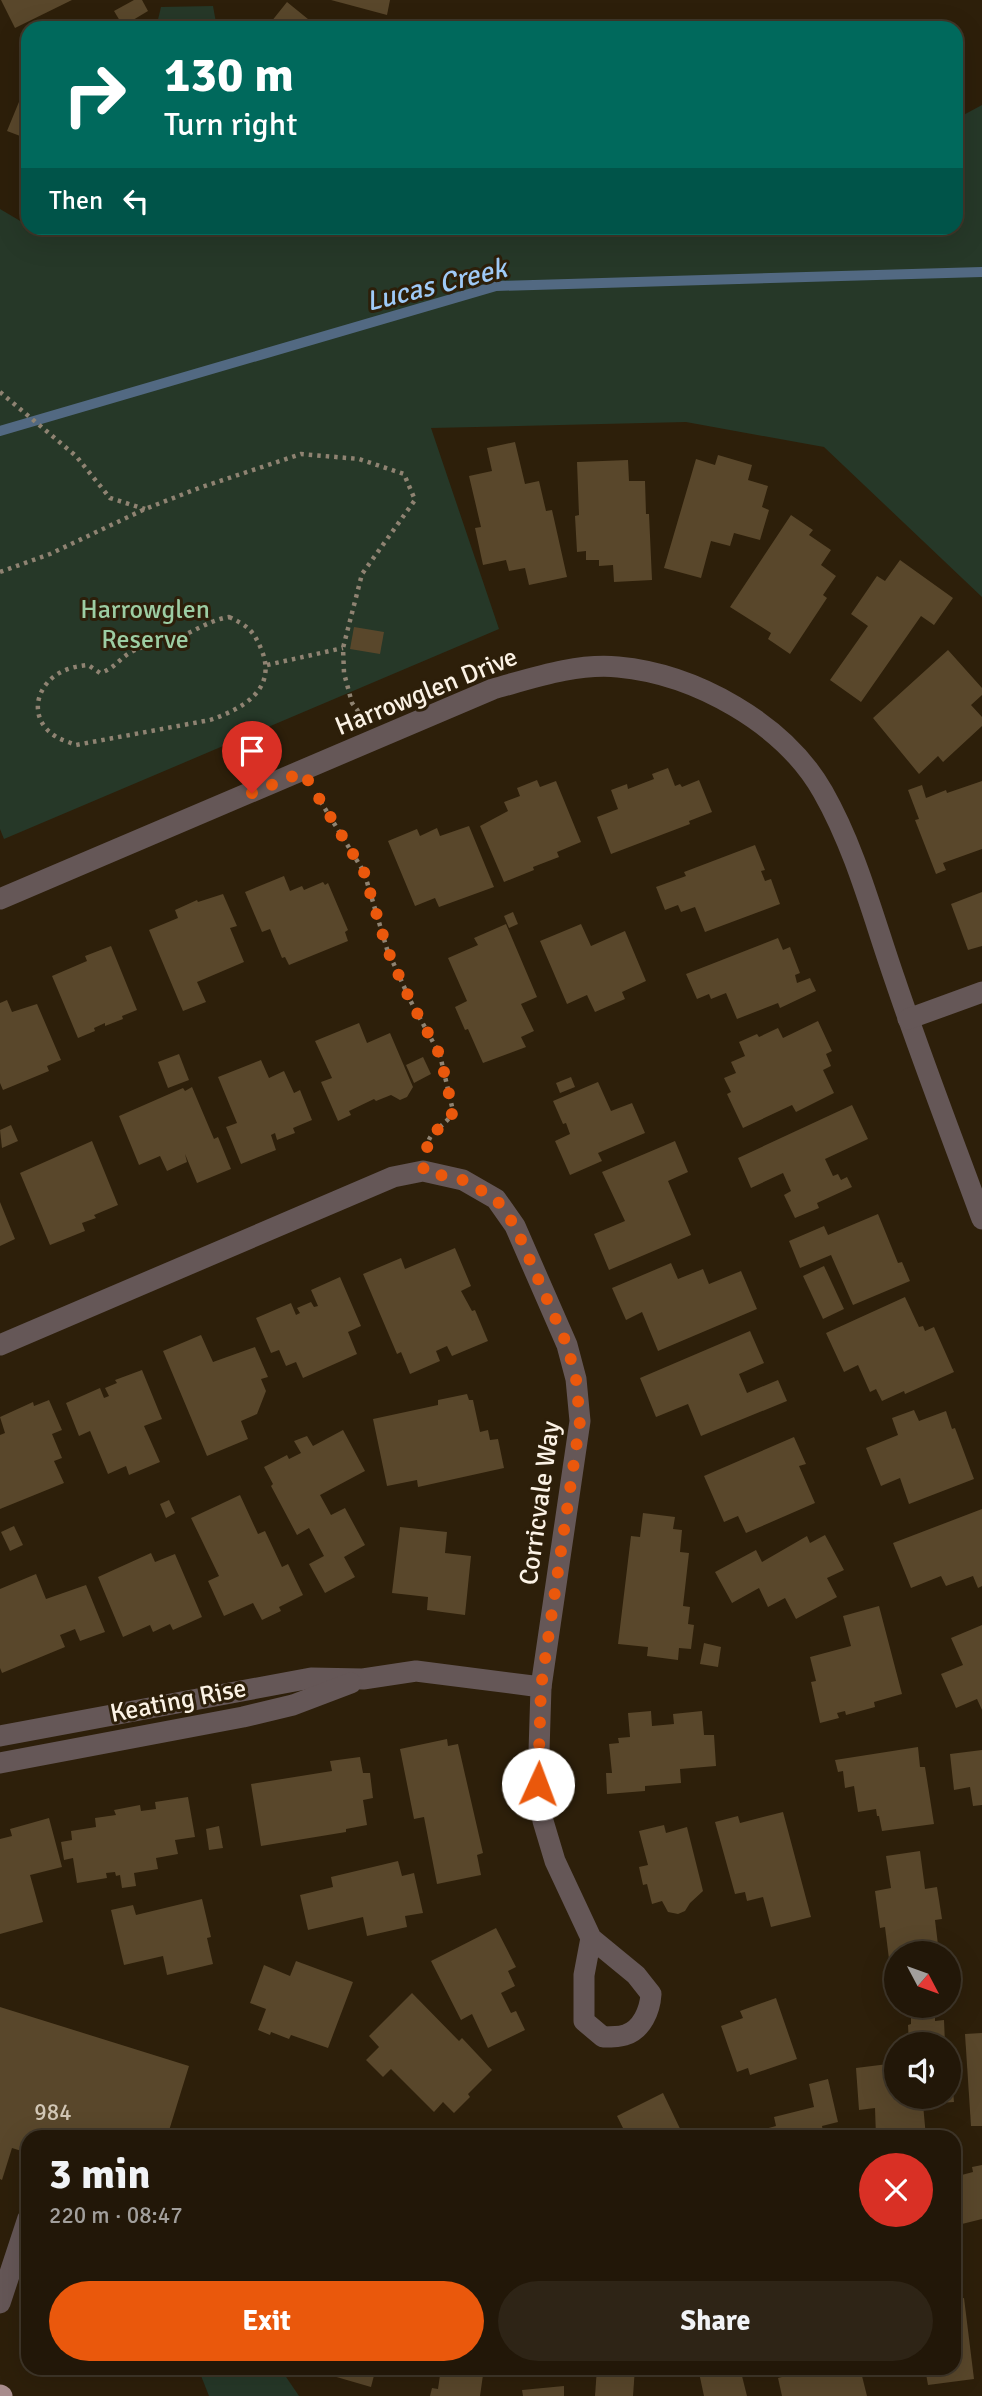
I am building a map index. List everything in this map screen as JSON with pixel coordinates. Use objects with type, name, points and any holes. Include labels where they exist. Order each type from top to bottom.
[{"type":"street","name":"Harrowglen Drive","points":[[0,899],[493,689],[559,671],[615,666],[666,675],[709,691],[754,719],[790,749],[822,789],[845,834],[908,1019],[982,1219]]},
{"type":"street","points":[[908,1019],[982,992]]},
{"type":"street","name":"Corricvale Way","points":[[0,1345],[393,1177],[423,1171],[463,1180],[496,1199],[515,1226],[567,1345],[576,1379],[580,1421],[541,1687],[538,1784],[543,1821],[555,1861],[591,1938],[636,1975],[651,1994],[650,2009],[640,2025],[627,2035],[603,2037],[584,2021],[584,1975],[591,1938]]},
{"type":"street","name":"Keating Rise","points":[[0,1736],[311,1678],[363,1679],[416,1671],[541,1687]]},
{"type":"street","name":"Keating Rise","points":[[0,1763],[268,1711],[293,1705],[363,1679]]},
{"type":"street","points":[[0,2303],[21,2239]]},
{"type":"path","points":[[0,392],[76,456],[110,498],[145,509]]},
{"type":"path","points":[[0,572],[50,554],[145,509],[301,454],[359,459],[404,474],[415,500],[362,574],[343,648],[344,673],[352,704],[378,739]]},
{"type":"path","points":[[229,617],[248,625],[267,665],[265,680],[251,700],[231,713],[211,720],[75,745],[55,737],[43,726],[36,711],[42,689],[55,676],[74,667],[88,665],[100,673],[112,669],[129,653],[175,639],[217,619],[229,617]]},
{"type":"path","points":[[267,665],[343,648]]},
{"type":"path","points":[[303,772],[364,872],[387,949],[410,1000],[440,1055],[453,1111],[450,1119],[429,1137],[423,1171]]},
{"type":"green space","points":[[213,6],[216,21],[158,21],[161,7]]},
{"type":"green space","name":"Harrowglen Reserve","points":[[982,105],[982,597],[824,447],[686,422],[431,428],[499,629],[4,839],[0,829],[0,209],[21,221],[21,235],[963,235],[963,115]]},
{"type":"green space","points":[[201,2375],[285,2375],[299,2396],[209,2396]]},
{"type":"building","points":[[1,0],[72,0],[29,21],[21,21],[21,25],[15,28]]},
{"type":"building","points":[[134,0],[142,0],[148,11],[131,21],[120,21],[114,11]]},
{"type":"building","points":[[331,0],[390,0],[387,15]]},
{"type":"building","points":[[287,2],[310,21],[272,21]]},
{"type":"building","points":[[21,97],[21,136],[7,131]]},
{"type":"building","points":[[515,442],[525,484],[539,481],[546,511],[552,510],[567,577],[529,585],[525,568],[509,571],[506,560],[483,565],[475,528],[481,527],[469,476],[492,471],[487,448]]},
{"type":"building","points":[[718,455],[752,465],[748,480],[768,486],[762,507],[769,510],[760,540],[734,533],[730,546],[711,541],[701,578],[664,568],[696,459],[715,465]]},
{"type":"building","points":[[628,460],[629,481],[645,481],[652,580],[614,582],[613,565],[599,566],[599,560],[586,560],[586,551],[577,552],[577,462]]},
{"type":"building","points":[[791,515],[813,530],[809,535],[831,550],[821,565],[836,576],[823,595],[827,598],[790,654],[768,639],[771,633],[730,607]]},
{"type":"building","points":[[900,560],[953,598],[934,625],[921,616],[861,702],[830,680],[868,626],[851,614],[877,576],[885,581]]},
{"type":"building","points":[[354,627],[384,632],[380,654],[350,649]]},
{"type":"building","points":[[948,650],[982,688],[982,695],[971,705],[982,717],[982,726],[943,762],[938,756],[919,774],[873,718]]},
{"type":"building","points":[[668,768],[675,786],[680,784],[682,787],[699,780],[712,812],[689,821],[690,824],[611,854],[597,817],[618,809],[611,790],[627,784],[628,789],[654,779],[652,774]]},
{"type":"building","points":[[537,780],[540,787],[556,781],[581,842],[557,852],[559,857],[533,867],[534,870],[504,882],[480,826],[508,811],[504,802],[520,796],[517,788]]},
{"type":"building","points":[[982,781],[982,849],[943,863],[946,870],[936,874],[915,820],[919,819],[908,790],[922,785],[926,798]]},
{"type":"building","points":[[469,826],[494,887],[439,907],[435,898],[415,906],[388,841],[417,829],[420,836],[437,828],[440,836]]},
{"type":"building","points":[[755,845],[765,870],[761,871],[765,881],[771,879],[780,904],[705,932],[695,907],[681,912],[678,905],[665,910],[656,887],[686,876],[684,872]]},
{"type":"building","points":[[284,876],[290,891],[302,886],[304,890],[323,882],[325,885],[328,883],[348,930],[345,932],[348,941],[289,965],[285,957],[282,958],[270,929],[262,932],[245,892]]},
{"type":"building","points":[[982,892],[982,946],[968,950],[951,904]]},
{"type":"building","points":[[223,894],[237,926],[230,928],[244,962],[197,982],[206,1002],[183,1011],[149,930],[178,918],[175,910],[197,900],[198,902]]},
{"type":"building","points":[[513,912],[518,924],[509,928],[504,916]]},
{"type":"building","points":[[506,924],[537,997],[521,1004],[534,1031],[521,1037],[526,1047],[483,1063],[455,1007],[467,1001],[448,958],[478,945],[474,938]]},
{"type":"building","points":[[581,924],[591,946],[625,931],[646,981],[622,992],[625,999],[595,1012],[587,995],[567,1004],[540,941]]},
{"type":"building","points":[[778,938],[783,950],[790,947],[800,973],[795,975],[797,983],[810,978],[816,991],[780,1008],[778,1003],[737,1019],[726,993],[711,999],[709,994],[697,999],[686,974]]},
{"type":"building","points":[[111,946],[137,1010],[122,1016],[123,1019],[94,1028],[95,1031],[78,1038],[52,976],[87,961],[85,956]]},
{"type":"building","points":[[7,1000],[12,1012],[37,1004],[61,1060],[47,1066],[49,1071],[3,1090],[0,1083],[0,1003]]},
{"type":"building","points":[[818,1021],[832,1051],[826,1054],[831,1066],[823,1070],[834,1093],[796,1112],[792,1105],[743,1128],[727,1094],[731,1092],[724,1078],[736,1073],[731,1062],[745,1056],[739,1042],[778,1028],[783,1038]]},
{"type":"building","points":[[359,1023],[367,1043],[390,1033],[413,1087],[407,1097],[400,1100],[391,1095],[376,1101],[374,1099],[349,1111],[351,1115],[338,1121],[321,1082],[332,1078],[315,1041]]},
{"type":"building","points":[[179,1054],[189,1080],[168,1088],[158,1062]]},
{"type":"building","points":[[423,1057],[431,1074],[414,1083],[406,1065]]},
{"type":"building","points":[[261,1060],[269,1078],[284,1071],[294,1093],[300,1090],[312,1120],[293,1128],[295,1133],[277,1140],[275,1133],[271,1135],[276,1150],[241,1164],[226,1127],[237,1123],[218,1077]]},
{"type":"building","points":[[571,1077],[575,1087],[560,1093],[556,1083]]},
{"type":"building","points":[[598,1082],[611,1111],[632,1103],[645,1133],[598,1153],[602,1161],[570,1175],[555,1141],[570,1134],[553,1101]]},
{"type":"building","points":[[192,1087],[214,1139],[218,1137],[231,1169],[197,1183],[185,1154],[187,1162],[167,1171],[160,1156],[139,1165],[119,1116],[183,1088],[185,1091]]},
{"type":"building","points":[[852,1105],[868,1139],[825,1159],[833,1176],[838,1174],[841,1180],[847,1177],[852,1187],[817,1203],[819,1208],[795,1218],[784,1195],[791,1191],[783,1173],[751,1188],[738,1158]]},
{"type":"building","points":[[11,1125],[18,1141],[2,1148],[0,1130]]},
{"type":"building","points":[[92,1141],[118,1205],[82,1223],[85,1231],[50,1245],[20,1173]]},
{"type":"building","points":[[675,1141],[688,1172],[668,1181],[691,1235],[609,1270],[594,1234],[625,1221],[602,1172]]},
{"type":"building","points":[[0,1202],[15,1239],[0,1246]]},
{"type":"building","points":[[878,1214],[898,1263],[902,1262],[910,1281],[853,1305],[831,1255],[800,1268],[789,1241],[824,1226],[828,1235]]},
{"type":"building","points":[[455,1248],[471,1286],[461,1291],[472,1311],[475,1310],[488,1341],[452,1356],[447,1346],[436,1351],[440,1361],[410,1374],[401,1352],[397,1354],[363,1274],[401,1258],[405,1269]]},
{"type":"building","points":[[671,1263],[678,1279],[703,1269],[709,1284],[741,1271],[757,1309],[658,1351],[642,1312],[626,1320],[612,1288]]},
{"type":"building","points":[[824,1266],[844,1309],[823,1319],[803,1276]]},
{"type":"building","points":[[340,1277],[361,1326],[348,1332],[357,1354],[303,1378],[296,1362],[286,1366],[279,1350],[271,1353],[256,1318],[291,1303],[296,1315],[300,1313],[297,1308],[311,1302],[314,1307],[318,1306],[311,1290]]},
{"type":"building","points":[[905,1297],[919,1327],[923,1326],[925,1331],[934,1327],[954,1372],[882,1401],[876,1389],[870,1392],[858,1365],[844,1372],[826,1333]]},
{"type":"building","points":[[750,1331],[764,1363],[739,1374],[747,1393],[778,1380],[787,1401],[701,1436],[688,1404],[656,1417],[640,1378]]},
{"type":"building","points":[[201,1335],[213,1362],[255,1347],[268,1377],[261,1379],[266,1391],[257,1414],[241,1421],[248,1439],[207,1456],[163,1351]]},
{"type":"building","points":[[142,1370],[162,1419],[144,1426],[160,1462],[129,1475],[126,1466],[108,1474],[90,1431],[79,1436],[66,1403],[100,1388],[104,1398],[109,1396],[105,1388],[117,1383],[115,1380]]},
{"type":"building","points":[[467,1394],[469,1400],[473,1400],[480,1432],[488,1430],[490,1440],[498,1439],[504,1468],[418,1487],[417,1480],[387,1486],[373,1419],[438,1405],[438,1400]]},
{"type":"building","points":[[49,1400],[62,1430],[52,1434],[62,1458],[54,1461],[64,1483],[0,1509],[0,1435],[5,1433],[0,1417],[33,1402],[34,1406]]},
{"type":"building","points":[[914,1410],[919,1421],[946,1411],[974,1479],[909,1504],[900,1478],[881,1486],[866,1448],[898,1435],[892,1418]]},
{"type":"building","points":[[343,1430],[365,1471],[320,1495],[331,1515],[345,1508],[365,1545],[344,1557],[355,1577],[325,1593],[309,1564],[324,1556],[309,1528],[297,1535],[264,1467],[287,1455],[289,1459],[301,1453],[294,1441],[307,1436],[313,1446]]},
{"type":"building","points":[[794,1437],[806,1464],[799,1466],[815,1503],[746,1533],[738,1516],[724,1522],[704,1476]]},
{"type":"building","points":[[240,1495],[258,1534],[265,1531],[282,1567],[288,1564],[303,1595],[279,1607],[281,1611],[262,1620],[253,1603],[224,1616],[208,1581],[219,1576],[191,1518]]},
{"type":"building","points":[[169,1500],[175,1513],[166,1518],[160,1504]]},
{"type":"building","points":[[982,1509],[982,1586],[978,1588],[973,1576],[946,1586],[941,1576],[911,1588],[893,1543]]},
{"type":"building","points":[[643,1513],[675,1517],[673,1529],[682,1530],[680,1552],[689,1553],[683,1606],[690,1607],[688,1624],[694,1625],[691,1649],[679,1648],[678,1660],[647,1656],[648,1647],[618,1644],[631,1536],[640,1537]]},
{"type":"building","points":[[14,1526],[23,1545],[10,1551],[1,1532]]},
{"type":"building","points":[[400,1527],[447,1532],[445,1553],[471,1556],[465,1615],[427,1610],[428,1597],[392,1593]]},
{"type":"building","points":[[825,1535],[844,1570],[827,1578],[837,1597],[796,1619],[785,1598],[768,1607],[759,1588],[732,1603],[715,1572],[756,1550],[762,1562],[807,1536],[810,1543]]},
{"type":"building","points":[[151,1553],[155,1562],[175,1554],[202,1617],[173,1630],[170,1624],[153,1632],[150,1625],[123,1637],[98,1577]]},
{"type":"building","points":[[36,1574],[46,1599],[86,1585],[105,1632],[80,1641],[75,1629],[60,1635],[65,1647],[2,1673],[0,1589]]},
{"type":"building","points":[[879,1606],[902,1694],[874,1702],[875,1707],[846,1715],[845,1711],[837,1713],[839,1718],[820,1723],[811,1682],[816,1681],[810,1657],[851,1646],[843,1616]]},
{"type":"building","points":[[982,1625],[982,1710],[977,1699],[956,1708],[941,1674],[963,1665],[951,1638]]},
{"type":"building","points":[[704,1643],[721,1647],[718,1667],[700,1664]]},
{"type":"building","points":[[651,1711],[652,1726],[674,1724],[673,1714],[702,1711],[704,1735],[714,1735],[716,1766],[680,1769],[681,1783],[645,1786],[645,1791],[607,1794],[606,1773],[612,1773],[609,1744],[619,1743],[618,1738],[630,1737],[628,1713]]},
{"type":"building","points":[[447,1739],[448,1746],[458,1744],[483,1853],[477,1855],[481,1875],[437,1884],[424,1817],[414,1819],[400,1749]]},
{"type":"building","points":[[918,1747],[920,1767],[925,1767],[934,1824],[882,1831],[876,1809],[858,1812],[854,1786],[845,1788],[843,1771],[838,1772],[835,1760]]},
{"type":"building","points":[[982,1750],[982,1805],[973,1806],[970,1787],[954,1790],[950,1754]]},
{"type":"building","points":[[360,1757],[363,1773],[370,1773],[373,1798],[363,1800],[367,1825],[346,1829],[346,1832],[261,1846],[251,1784],[332,1771],[330,1761]]},
{"type":"building","points":[[188,1797],[195,1837],[175,1840],[178,1854],[156,1858],[158,1869],[134,1873],[136,1886],[122,1888],[120,1875],[116,1876],[115,1872],[106,1873],[107,1878],[77,1883],[73,1858],[64,1860],[61,1842],[72,1840],[71,1831],[96,1827],[95,1818],[116,1815],[114,1810],[140,1805],[141,1811],[156,1809],[155,1802]]},
{"type":"building","points":[[783,1812],[811,1917],[771,1927],[763,1897],[747,1901],[745,1892],[735,1894],[715,1822],[738,1816],[740,1823]]},
{"type":"building","points":[[49,1818],[62,1867],[30,1875],[43,1922],[0,1934],[0,1839],[12,1836],[10,1829]]},
{"type":"building","points":[[664,1825],[666,1833],[687,1827],[703,1891],[685,1911],[678,1914],[668,1912],[662,1901],[652,1904],[647,1884],[643,1885],[639,1867],[648,1865],[639,1831]]},
{"type":"building","points":[[219,1826],[223,1848],[209,1850],[206,1829]]},
{"type":"building","points":[[920,1851],[925,1889],[937,1887],[942,1919],[935,1920],[938,1941],[887,1941],[885,1927],[880,1928],[875,1891],[891,1888],[886,1856]]},
{"type":"building","points":[[398,1861],[402,1876],[414,1873],[423,1913],[405,1916],[407,1927],[367,1936],[363,1917],[308,1930],[300,1895],[333,1887],[331,1877]]},
{"type":"building","points":[[202,1899],[211,1937],[207,1938],[213,1964],[167,1975],[163,1956],[124,1965],[111,1910],[133,1905],[136,1915]]},
{"type":"building","points":[[496,1928],[516,1967],[508,1971],[515,1986],[501,1993],[511,2013],[516,2011],[525,2030],[488,2048],[472,2014],[461,2020],[431,1961]]},
{"type":"building","points":[[296,1961],[353,1982],[328,2048],[291,2035],[289,2039],[258,2030],[266,2009],[250,2003],[264,1965],[290,1976]]},
{"type":"building","points":[[412,1993],[459,2041],[462,2038],[492,2070],[454,2113],[443,2102],[434,2112],[391,2069],[383,2077],[366,2060],[379,2047],[369,2036]]},
{"type":"building","points":[[776,1998],[797,2059],[750,2075],[748,2068],[737,2072],[721,2026],[743,2018],[740,2011]]},
{"type":"building","points":[[0,2007],[189,2066],[169,2130],[21,2130],[21,2151],[12,2148],[2,2180]]},
{"type":"building","points":[[911,2018],[944,2020],[944,2032],[908,2032],[908,2025],[911,2024]]},
{"type":"building","points":[[982,2033],[982,2126],[971,2126],[965,2034]]},
{"type":"building","points":[[884,2064],[884,2109],[923,2109],[925,2130],[876,2130],[875,2108],[859,2110],[856,2068]]},
{"type":"building","points":[[828,2079],[838,2122],[822,2126],[823,2130],[761,2130],[776,2126],[774,2117],[814,2107],[809,2084]]},
{"type":"building","points":[[663,2093],[681,2130],[624,2130],[617,2116]]},
{"type":"building","points":[[982,2165],[982,2219],[961,2224],[961,2175],[973,2172],[972,2167]]},
{"type":"building","points":[[961,2298],[964,2298],[974,2379],[928,2385],[926,2375],[961,2375]]},
{"type":"building","points":[[333,2375],[374,2375],[371,2387]]},
{"type":"building","points":[[440,2375],[483,2375],[480,2396],[430,2396],[432,2388],[438,2389]]},
{"type":"building","points":[[596,2375],[634,2375],[633,2396],[595,2396]]},
{"type":"building","points":[[700,2375],[742,2375],[747,2396],[704,2396]]},
{"type":"building","points":[[790,2375],[862,2375],[867,2396],[782,2396],[778,2378]]},
{"type":"building","points":[[564,2386],[564,2396],[523,2396],[522,2390]]},
{"type":"waterway","name":"Lucas Creek","points":[[0,431],[496,286],[982,272]]},
{"type":"route","points":[[252,793],[303,772],[364,872],[387,949],[410,1000],[440,1055],[452,1102],[450,1119],[429,1137],[423,1171],[463,1180],[496,1199],[515,1226],[567,1345],[576,1379],[580,1421],[541,1687],[538,1784]]}]
